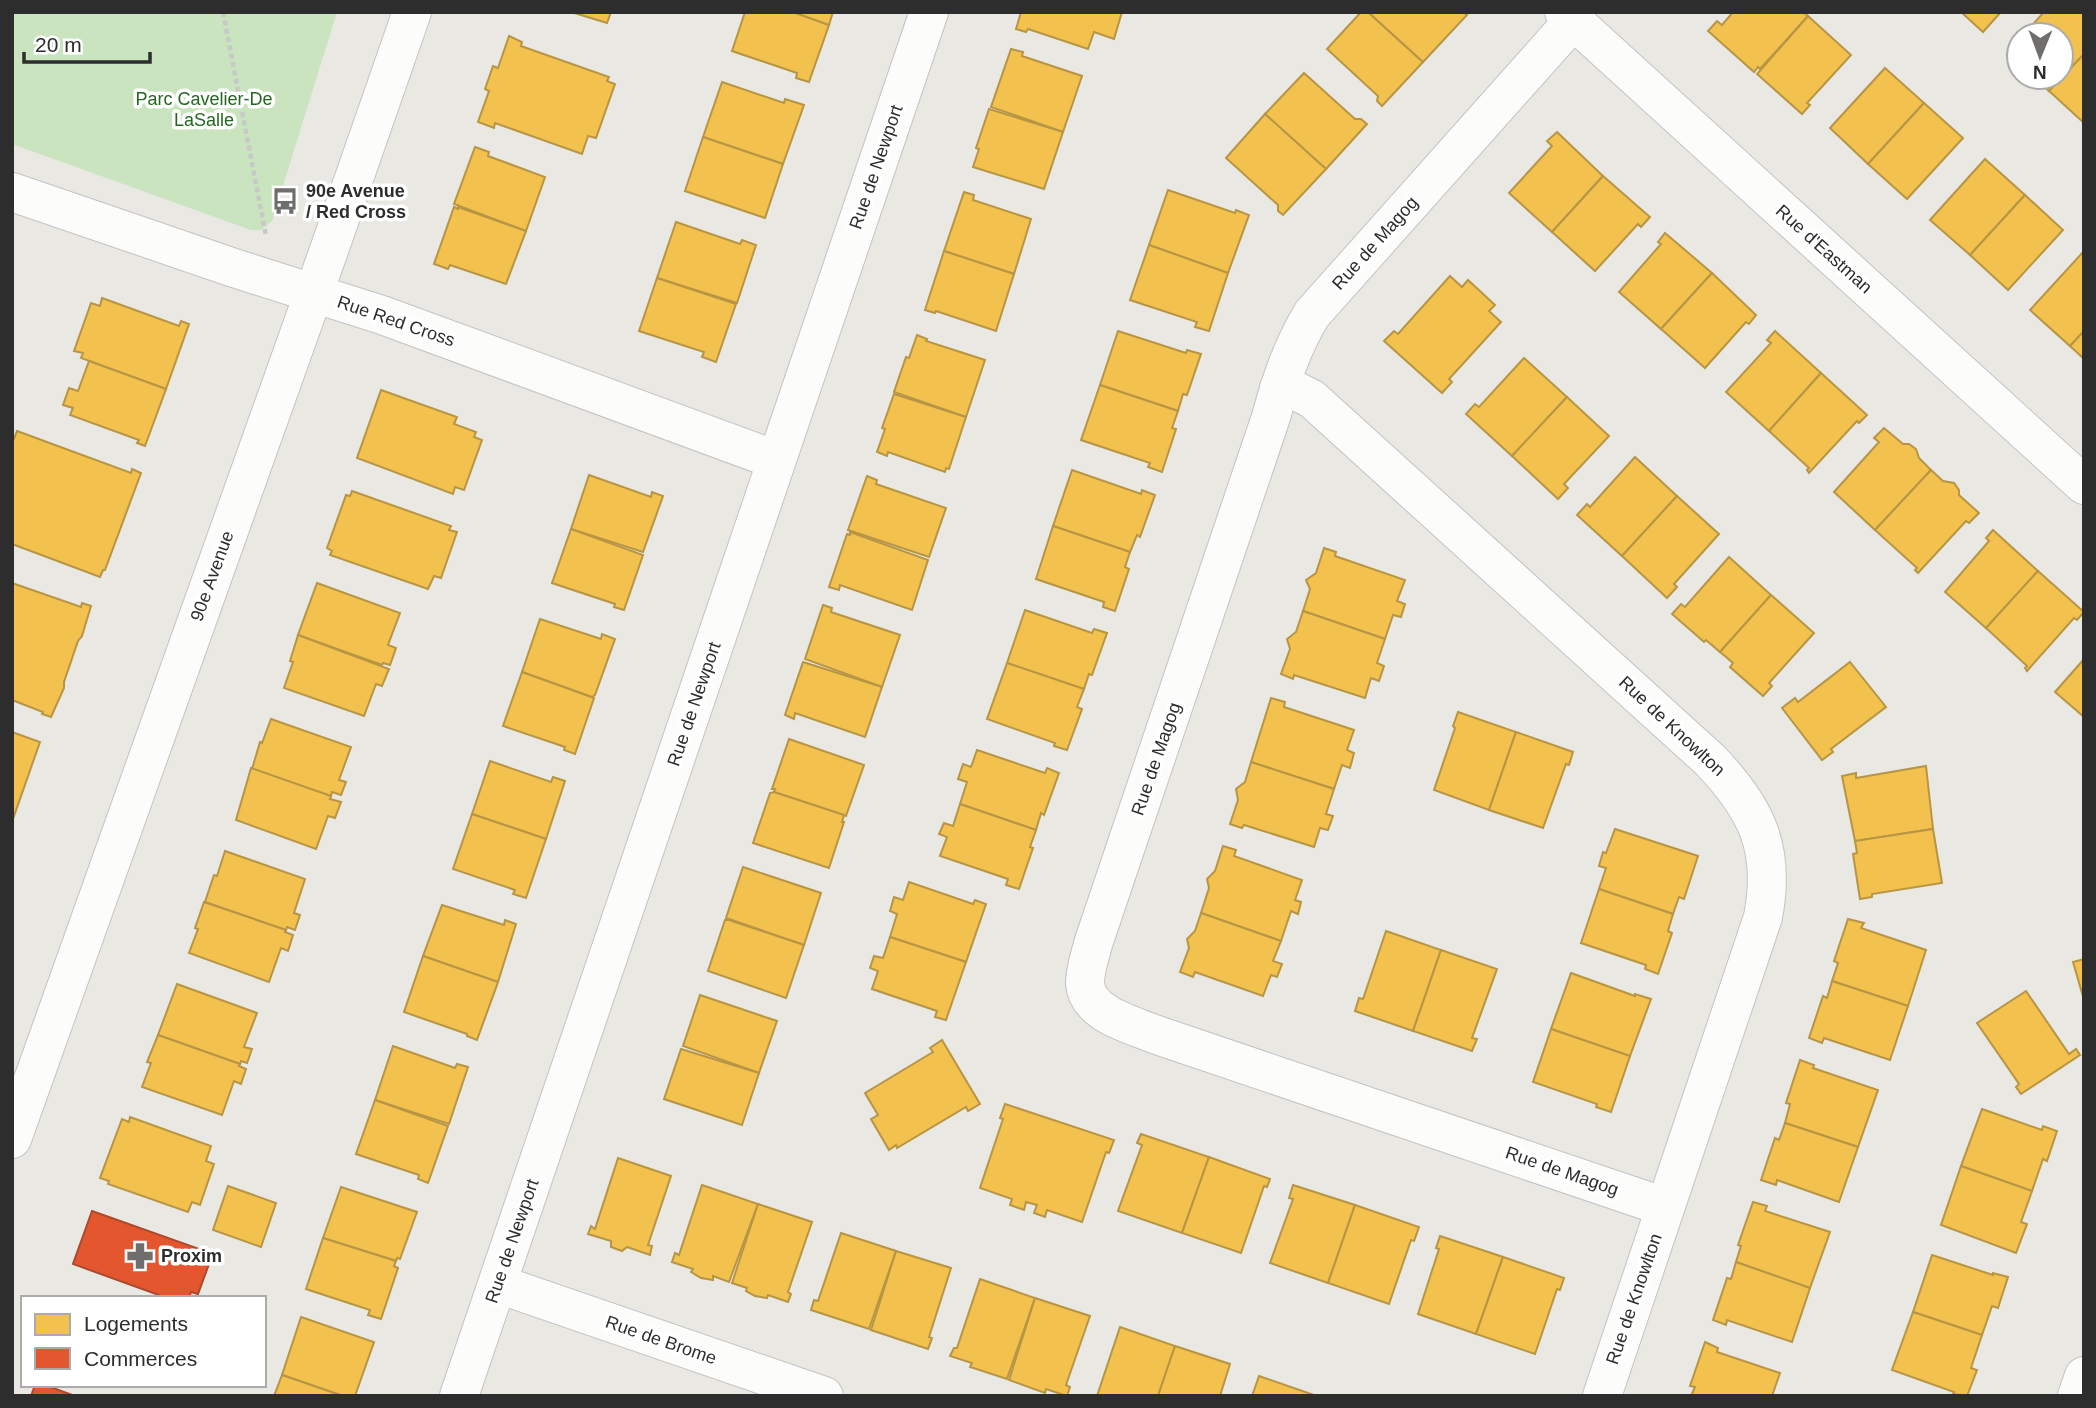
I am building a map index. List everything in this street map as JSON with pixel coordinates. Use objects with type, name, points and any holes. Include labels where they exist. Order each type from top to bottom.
[{"type":"street","name":"90e Avenue","points":[[12,1139],[412,12]]},
{"type":"street","name":"Rue de Newport","points":[[458,1396],[929,12]]},
{"type":"street","name":"Rue de Magog","points":[[1569,16],[1312,314],[1299,335],[1093,944],[1085,984],[1091,1000],[1104,1012],[1154,1034],[1665,1207]]},
{"type":"street","name":"Rue d'Eastman","points":[[1569,16],[2084,485]]},
{"type":"street","name":"Rue Red Cross","points":[[12,192],[382,315],[776,460]]},
{"type":"street","name":"Rue de Knowlton","points":[[1279,388],[1296,391],[1312,399],[1710,760],[1734,785],[1752,812],[1763,838],[1768,864],[1768,892],[1763,918],[1602,1396]]},
{"type":"street","name":"Rue de Brome","points":[[498,1284],[824,1396]]},
{"type":"street","points":[[2077,1396],[2084,1376]]},
{"type":"path","points":[[223,12],[265,235]]},
{"type":"green space","name":"Parc Cavelier-De LaSalle","points":[[12,12],[337,12],[272,221],[261,230],[251,230],[12,144]]},
{"type":"building: Logements","points":[[571,12],[611,12],[607,23]]},
{"type":"building: Logements","points":[[745,12],[793,12],[829,25],[809,82],[796,78],[797,73],[732,51]]},
{"type":"building: Logements","points":[[793,12],[833,12],[829,25]]},
{"type":"building: Logements","points":[[1021,12],[1122,12],[1114,39],[1094,32],[1088,49],[1028,29],[1026,32],[1016,29]]},
{"type":"building: Logements","points":[[1361,12],[1368,12],[1423,62],[1382,106],[1377,101],[1378,96],[1327,49]]},
{"type":"building: Logements","points":[[1368,12],[1463,12],[1467,15],[1423,62]]},
{"type":"building: Logements","points":[[1733,12],[1803,12],[1808,16],[1760,69],[1758,67],[1754,72],[1708,31],[1717,21],[1722,25]]},
{"type":"building: Logements","points":[[1961,12],[2001,12],[1983,32]]},
{"type":"building: Logements","points":[[2044,12],[2084,12],[2084,54],[2075,64],[2075,21],[2036,21]]},
{"type":"building: Logements","points":[[1808,16],[1851,55],[1807,103],[1810,105],[1802,114],[1757,74]]},
{"type":"building: Logements","points":[[509,36],[522,42],[521,46],[609,77],[607,81],[615,84],[596,138],[588,136],[582,154],[495,123],[494,128],[478,122],[489,91],[485,89],[493,66],[498,68]]},
{"type":"building: Logements","points":[[1011,49],[1023,52],[1022,56],[1082,76],[1063,132],[991,107]]},
{"type":"building: Logements","points":[[2084,54],[2084,123],[2049,91],[2075,91],[2075,64]]},
{"type":"building: Logements","points":[[1885,68],[1924,103],[1868,164],[1830,128]]},
{"type":"building: Logements","points":[[1304,73],[1355,119],[1361,119],[1367,124],[1326,169],[1265,114]]},
{"type":"building: Logements","points":[[722,82],[784,103],[785,99],[804,105],[783,164],[703,137]]},
{"type":"building: Logements","points":[[1924,103],[1963,138],[1907,199],[1868,164]]},
{"type":"building: Logements","points":[[989,109],[1063,132],[1044,189],[973,167],[979,149],[976,148]]},
{"type":"building: Logements","points":[[1265,114],[1326,169],[1283,215],[1278,211],[1278,205],[1226,158]]},
{"type":"building: Logements","points":[[1557,132],[1603,176],[1552,232],[1509,193],[1552,146],[1547,141]]},
{"type":"building: Logements","points":[[703,137],[783,164],[765,218],[685,191]]},
{"type":"building: Logements","points":[[475,147],[489,152],[488,156],[545,177],[526,231],[454,204]]},
{"type":"building: Logements","points":[[1985,159],[2025,195],[1970,255],[1930,220]]},
{"type":"building: Logements","points":[[1603,176],[1650,217],[1641,227],[1638,224],[1595,271],[1552,232]]},
{"type":"building: Logements","points":[[1168,190],[1235,213],[1236,210],[1249,215],[1228,273],[1149,245]]},
{"type":"building: Logements","points":[[964,192],[974,195],[973,200],[1031,219],[1014,274],[944,251]]},
{"type":"building: Logements","points":[[2025,195],[2063,230],[2008,290],[1970,255]]},
{"type":"building: Logements","points":[[454,207],[526,231],[506,284],[450,265],[448,269],[434,264]]},
{"type":"building: Logements","points":[[676,222],[740,244],[742,240],[756,245],[737,303],[657,278]]},
{"type":"building: Logements","points":[[1665,233],[1712,273],[1661,329],[1619,292],[1661,244],[1658,242]]},
{"type":"building: Logements","points":[[1149,245],[1228,273],[1209,331],[1195,327],[1197,322],[1130,300]]},
{"type":"building: Logements","points":[[944,251],[1014,274],[996,331],[936,311],[925,310]]},
{"type":"building: Logements","points":[[2084,251],[2084,331],[2070,346],[2030,310]]},
{"type":"building: Logements","points":[[1712,273],[1756,315],[1749,324],[1746,322],[1705,368],[1661,329]]},
{"type":"building: Logements","points":[[1450,276],[1462,287],[1468,280],[1495,305],[1489,311],[1501,322],[1449,379],[1452,382],[1442,393],[1384,341],[1394,331],[1398,334]]},
{"type":"building: Logements","points":[[657,278],[736,304],[716,362],[702,357],[704,352],[639,331]]},
{"type":"building: Logements","points":[[102,298],[179,326],[181,321],[189,324],[166,389],[81,358],[83,353],[74,351],[91,303],[100,306]]},
{"type":"building: Logements","points":[[1118,331],[1186,353],[1187,350],[1201,354],[1187,395],[1183,394],[1178,411],[1100,385]]},
{"type":"building: Logements","points":[[1775,331],[1821,373],[1769,431],[1726,392],[1771,343],[1767,340]]},
{"type":"building: Logements","points":[[2084,331],[2084,359],[2070,346]]},
{"type":"building: Logements","points":[[917,335],[927,339],[926,341],[985,360],[966,417],[894,392]]},
{"type":"building: Logements","points":[[1524,358],[1567,397],[1512,456],[1466,414],[1475,404],[1479,407]]},
{"type":"building: Logements","points":[[89,361],[166,389],[145,446],[137,443],[139,440],[70,415],[73,408],[63,405],[69,388],[78,391]]},
{"type":"building: Logements","points":[[1821,373],[1867,415],[1859,423],[1857,421],[1809,473],[1809,468],[1769,431]]},
{"type":"building: Logements","points":[[1100,385],[1178,411],[1172,428],[1176,429],[1162,472],[1148,467],[1150,463],[1081,440]]},
{"type":"building: Logements","points":[[381,390],[457,417],[454,424],[476,432],[474,437],[482,440],[464,490],[455,487],[453,494],[357,458]]},
{"type":"building: Logements","points":[[894,394],[966,417],[949,469],[946,468],[945,472],[888,452],[887,456],[877,452]]},
{"type":"building: Logements","points":[[1567,397],[1609,436],[1564,484],[1568,488],[1558,499],[1512,456]]},
{"type":"building: Logements","points":[[1884,428],[1903,444],[1909,444],[1916,449],[1919,458],[1931,470],[1875,530],[1834,492],[1879,442],[1874,438]]},
{"type":"building: Logements","points":[[17,431],[131,473],[132,469],[141,473],[100,577],[12,544],[12,443]]},
{"type":"building: Logements","points":[[1635,457],[1677,496],[1622,556],[1577,515],[1587,504],[1590,507]]},
{"type":"building: Logements","points":[[1072,470],[1141,494],[1142,490],[1155,495],[1140,537],[1137,535],[1130,552],[1053,526]]},
{"type":"building: Logements","points":[[1931,470],[1943,481],[1954,483],[1959,495],[1979,513],[1969,523],[1966,521],[1918,573],[1915,570],[1917,568],[1875,530]]},
{"type":"building: Logements","points":[[589,475],[651,497],[652,492],[663,496],[643,552],[571,529]]},
{"type":"building: Logements","points":[[867,476],[877,480],[876,484],[946,508],[929,557],[848,530]]},
{"type":"building: Logements","points":[[352,491],[451,526],[449,530],[457,532],[441,578],[434,576],[428,589],[330,555],[332,551],[327,548],[346,495],[350,496]]},
{"type":"building: Logements","points":[[1677,496],[1719,534],[1674,584],[1677,587],[1667,598],[1622,556]]},
{"type":"building: Logements","points":[[1053,526],[1130,552],[1125,567],[1129,569],[1115,611],[1103,607],[1104,602],[1036,579]]},
{"type":"building: Logements","points":[[571,529],[643,555],[624,610],[614,607],[615,604],[552,583]]},
{"type":"building: Logements","points":[[1993,530],[2038,571],[1986,628],[1945,592],[1989,541],[1986,538]]},
{"type":"building: Logements","points":[[850,532],[928,560],[912,610],[840,585],[839,590],[829,587]]},
{"type":"building: Logements","points":[[1324,548],[1336,552],[1335,556],[1405,580],[1397,601],[1405,604],[1401,617],[1393,615],[1385,639],[1303,611],[1310,589],[1306,580],[1316,573]]},
{"type":"building: Logements","points":[[1729,557],[1771,595],[1720,652],[1672,614],[1681,604],[1685,607]]},
{"type":"building: Logements","points":[[2038,571],[2084,612],[2077,620],[2074,618],[2027,671],[2027,666],[1986,628]]},
{"type":"building: Logements","points":[[12,583],[81,607],[82,603],[91,606],[64,688],[51,717],[12,700]]},
{"type":"building: Logements","points":[[317,583],[400,613],[388,645],[396,648],[390,665],[382,665],[298,635]]},
{"type":"building: Logements","points":[[1771,595],[1814,633],[1769,683],[1772,686],[1763,696],[1730,667],[1733,663],[1720,652]]},
{"type":"building: Logements","points":[[823,605],[832,608],[831,612],[900,635],[882,687],[805,659]]},
{"type":"building: Logements","points":[[1025,610],[1092,633],[1094,629],[1107,633],[1084,689],[1007,663]]},
{"type":"building: Logements","points":[[1303,611],[1385,639],[1377,663],[1384,666],[1379,681],[1371,678],[1365,698],[1294,675],[1293,679],[1281,674],[1290,649],[1287,639],[1296,632]]},
{"type":"building: Logements","points":[[540,619],[601,639],[602,634],[615,639],[595,695],[592,697],[522,672]]},
{"type":"building: Logements","points":[[298,635],[389,669],[382,686],[376,684],[364,716],[284,688]]},
{"type":"building: Logements","points":[[2084,659],[2084,717],[2055,692]]},
{"type":"building: Logements","points":[[803,662],[882,687],[865,737],[795,713],[794,719],[785,715]]},
{"type":"building: Logements","points":[[1850,662],[1886,707],[1831,749],[1833,752],[1822,760],[1782,708],[1795,698],[1798,702]]},
{"type":"building: Logements","points":[[1007,663],[1084,689],[1077,707],[1082,709],[1067,750],[1054,746],[1055,743],[987,719]]},
{"type":"building: Logements","points":[[522,672],[594,698],[575,754],[564,750],[565,747],[503,726]]},
{"type":"building: Logements","points":[[1271,698],[1285,702],[1284,707],[1354,730],[1347,750],[1354,753],[1350,768],[1342,765],[1334,789],[1251,762]]},
{"type":"building: Logements","points":[[1458,712],[1516,732],[1489,810],[1434,790]]},
{"type":"building: Logements","points":[[271,719],[351,747],[339,780],[346,782],[341,795],[332,792],[331,796],[252,769],[260,742],[262,743]]},
{"type":"building: Logements","points":[[12,732],[40,742],[13,819],[12,819]]},
{"type":"building: Logements","points":[[1516,732],[1573,752],[1569,765],[1566,764],[1543,828],[1489,810]]},
{"type":"building: Logements","points":[[789,739],[864,765],[846,816],[774,792],[775,789],[772,789]]},
{"type":"building: Logements","points":[[977,750],[1045,773],[1047,768],[1059,773],[1036,830],[960,804],[967,782],[958,779],[963,764],[971,767]]},
{"type":"building: Logements","points":[[490,761],[551,782],[553,777],[565,781],[546,839],[472,814]]},
{"type":"building: Logements","points":[[1251,762],[1334,789],[1326,814],[1333,816],[1328,830],[1320,828],[1314,847],[1244,825],[1242,828],[1230,824],[1238,800],[1236,789],[1245,782]]},
{"type":"building: Logements","points":[[1926,766],[1933,829],[1855,841],[1842,776],[1856,773],[1856,778]]},
{"type":"building: Logements","points":[[251,768],[341,802],[335,818],[328,816],[316,849],[236,820]]},
{"type":"building: Logements","points":[[770,793],[844,815],[829,868],[753,843]]},
{"type":"building: Logements","points":[[960,804],[1036,830],[1030,847],[1033,848],[1019,889],[1006,885],[1008,879],[940,856],[947,837],[939,834],[944,823],[953,826]]},
{"type":"building: Logements","points":[[472,814],[546,839],[526,898],[513,894],[515,890],[453,869]]},
{"type":"building: Logements","points":[[1615,829],[1698,856],[1684,899],[1679,897],[1673,914],[1599,889],[1606,868],[1599,866]]},
{"type":"building: Logements","points":[[1933,829],[1942,883],[1872,894],[1872,897],[1860,899],[1853,854],[1857,853],[1855,841]]},
{"type":"building: Logements","points":[[1223,846],[1236,850],[1234,856],[1302,880],[1295,900],[1301,902],[1298,914],[1291,911],[1281,941],[1201,913],[1209,888],[1207,879],[1215,871]]},
{"type":"building: Logements","points":[[225,851],[305,879],[294,913],[300,915],[295,930],[287,927],[286,930],[205,902]]},
{"type":"building: Logements","points":[[743,867],[821,893],[804,945],[726,918]]},
{"type":"building: Logements","points":[[909,882],[973,904],[975,900],[986,904],[966,962],[890,937],[897,914],[890,911],[894,897],[903,900]]},
{"type":"building: Logements","points":[[1599,889],[1673,914],[1668,931],[1672,933],[1658,974],[1645,969],[1646,965],[1581,943]]},
{"type":"building: Logements","points":[[204,902],[286,930],[285,932],[293,935],[288,951],[281,948],[269,982],[189,953]]},
{"type":"building: Logements","points":[[442,905],[504,925],[505,920],[516,924],[498,982],[423,956]]},
{"type":"building: Logements","points":[[1201,913],[1281,941],[1273,961],[1282,964],[1277,977],[1271,975],[1263,996],[1195,972],[1193,977],[1180,972],[1189,948],[1187,939],[1195,931]]},
{"type":"building: Logements","points":[[1848,919],[1864,923],[1861,928],[1926,950],[1908,1006],[1832,981],[1838,963],[1834,961]]},
{"type":"building: Logements","points":[[725,920],[804,945],[786,998],[708,971]]},
{"type":"building: Logements","points":[[1386,931],[1441,950],[1413,1031],[1355,1011],[1359,998],[1363,999]]},
{"type":"building: Logements","points":[[890,937],[966,962],[946,1020],[935,1017],[937,1011],[872,989],[878,971],[870,968],[874,956],[883,958]]},
{"type":"building: Logements","points":[[1441,950],[1497,969],[1472,1038],[1477,1039],[1472,1051],[1413,1031]]},
{"type":"building: Logements","points":[[423,956],[498,982],[477,1040],[404,1012]]},
{"type":"building: Logements","points":[[2084,959],[2084,1000],[2073,962]]},
{"type":"building: Logements","points":[[1571,973],[1651,999],[1630,1056],[1551,1029]]},
{"type":"building: Logements","points":[[1832,981],[1908,1006],[1890,1060],[1824,1038],[1822,1043],[1809,1038],[1823,996],[1827,998]]},
{"type":"building: Logements","points":[[177,984],[257,1013],[244,1047],[252,1049],[247,1063],[241,1061],[240,1064],[158,1035]]},
{"type":"building: Logements","points":[[2026,991],[2069,1054],[2076,1049],[2080,1055],[2021,1094],[2016,1087],[2019,1084],[1977,1023]]},
{"type":"building: Logements","points":[[700,995],[777,1021],[759,1073],[683,1046]]},
{"type":"building: Logements","points":[[1551,1029],[1630,1056],[1611,1112],[1596,1107],[1597,1104],[1533,1082]]},
{"type":"building: Logements","points":[[158,1035],[240,1064],[239,1066],[246,1069],[241,1084],[234,1081],[222,1115],[142,1087],[151,1063],[147,1062]]},
{"type":"building: Logements","points":[[942,1040],[980,1104],[968,1111],[966,1107],[897,1148],[896,1145],[889,1150],[871,1119],[878,1115],[865,1093],[933,1052],[930,1048]]},
{"type":"building: Logements","points":[[393,1046],[455,1068],[457,1064],[468,1067],[449,1124],[375,1100]]},
{"type":"building: Logements","points":[[681,1049],[759,1073],[742,1125],[664,1099]]},
{"type":"building: Logements","points":[[1800,1060],[1814,1065],[1813,1068],[1878,1090],[1858,1147],[1785,1123],[1790,1104],[1786,1103]]},
{"type":"building: Logements","points":[[375,1100],[448,1126],[428,1183],[418,1179],[419,1175],[356,1154]]},
{"type":"building: Logements","points":[[1005,1104],[1114,1140],[1109,1153],[1106,1152],[1082,1222],[1047,1210],[1045,1217],[1034,1213],[1037,1205],[1026,1202],[1024,1210],[1010,1205],[1012,1199],[980,1188],[1003,1119],[1000,1118]]},
{"type":"building: Logements","points":[[1982,1109],[2042,1130],[2043,1126],[2057,1131],[2047,1161],[2043,1159],[2032,1191],[1961,1166]]},
{"type":"building: Logements","points":[[130,1117],[211,1146],[206,1161],[214,1164],[200,1205],[192,1202],[188,1212],[108,1184],[109,1181],[100,1178],[122,1119],[129,1122]]},
{"type":"building: Logements","points":[[1785,1123],[1858,1147],[1839,1202],[1777,1180],[1776,1185],[1761,1180],[1775,1138],[1779,1140]]},
{"type":"building: Logements","points":[[1141,1134],[1209,1157],[1182,1233],[1118,1211],[1142,1145],[1137,1143]]},
{"type":"building: Logements","points":[[1209,1157],[1270,1179],[1267,1187],[1264,1186],[1241,1253],[1182,1233]]},
{"type":"building: Logements","points":[[618,1158],[671,1176],[648,1245],[652,1246],[650,1255],[627,1247],[622,1251],[611,1247],[611,1241],[588,1234],[591,1226],[595,1229]]},
{"type":"building: Logements","points":[[1961,1166],[2032,1191],[2021,1222],[2027,1224],[2016,1253],[1941,1225]]},
{"type":"building: Logements","points":[[702,1185],[758,1204],[729,1282],[713,1276],[713,1280],[701,1278],[691,1272],[693,1269],[672,1262],[675,1253],[679,1255]]},
{"type":"building: Logements","points":[[1293,1185],[1355,1205],[1328,1283],[1270,1263],[1293,1199],[1289,1198]]},
{"type":"building: Logements","points":[[228,1186],[276,1203],[261,1247],[213,1230]]},
{"type":"building: Logements","points":[[341,1187],[417,1212],[400,1259],[397,1258],[396,1261],[323,1238]]},
{"type":"building: Logements","points":[[1753,1202],[1767,1206],[1765,1211],[1830,1232],[1810,1288],[1736,1262],[1741,1246],[1738,1245]]},
{"type":"building: Logements","points":[[758,1204],[812,1222],[788,1292],[791,1294],[788,1302],[768,1295],[767,1298],[755,1296],[746,1291],[747,1288],[732,1283]]},
{"type":"building: Logements","points":[[1355,1205],[1419,1227],[1414,1241],[1411,1240],[1389,1304],[1328,1283]]},
{"type":"building: Logements","points":[[841,1233],[896,1251],[869,1329],[811,1310],[814,1300],[818,1301]]},
{"type":"building: Logements","points":[[1440,1236],[1503,1257],[1476,1334],[1418,1314],[1439,1249],[1436,1248]]},
{"type":"building: Logements","points":[[323,1238],[396,1261],[394,1266],[398,1268],[381,1319],[368,1315],[370,1310],[306,1289]]},
{"type":"building: Logements","points":[[896,1251],[951,1268],[929,1337],[932,1338],[928,1349],[871,1330]]},
{"type":"building: Logements","points":[[1932,1255],[1993,1275],[2008,1277],[1998,1308],[1992,1306],[1982,1335],[1913,1312]]},
{"type":"building: Logements","points":[[1503,1257],[1564,1278],[1560,1290],[1557,1289],[1535,1354],[1476,1334]]},
{"type":"building: Logements","points":[[1736,1262],[1810,1288],[1792,1342],[1727,1320],[1726,1325],[1713,1320],[1727,1278],[1731,1279]]},
{"type":"building: Logements","points":[[980,1279],[1035,1298],[1007,1379],[970,1367],[972,1363],[950,1356],[954,1348],[957,1348]]},
{"type":"building: Logements","points":[[1035,1298],[1090,1316],[1066,1385],[1070,1387],[1067,1396],[1046,1389],[1045,1393],[1009,1380]]},
{"type":"building: Logements","points":[[1913,1312],[1982,1335],[1971,1368],[1977,1370],[1967,1396],[1953,1394],[1954,1392],[1892,1370]]},
{"type":"building: Logements","points":[[301,1317],[374,1342],[355,1396],[343,1396],[282,1375]]},
{"type":"building: Logements","points":[[1120,1327],[1175,1346],[1158,1396],[1097,1396]]},
{"type":"building: Logements","points":[[1705,1342],[1718,1348],[1717,1352],[1780,1373],[1772,1396],[1691,1396],[1695,1387],[1690,1386]]},
{"type":"building: Logements","points":[[1175,1346],[1230,1364],[1220,1396],[1158,1396]]},
{"type":"building: Logements","points":[[282,1375],[343,1396],[274,1396]]},
{"type":"building: Logements","points":[[1259,1376],[1314,1395],[1314,1396],[1252,1396]]},
{"type":"building: Commerces","name":"Proxim","points":[[92,1211],[205,1251],[202,1261],[209,1264],[198,1294],[191,1292],[190,1296],[161,1296],[73,1264]]},
{"type":"building: Commerces","points":[[34,1387],[50,1387],[75,1396],[31,1396]]},
{"type":"place","name":"90e Avenue / Red Cross","points":[[285,201]]},
{"type":"place","name":"Proxim","points":[[140,1256]]}]
